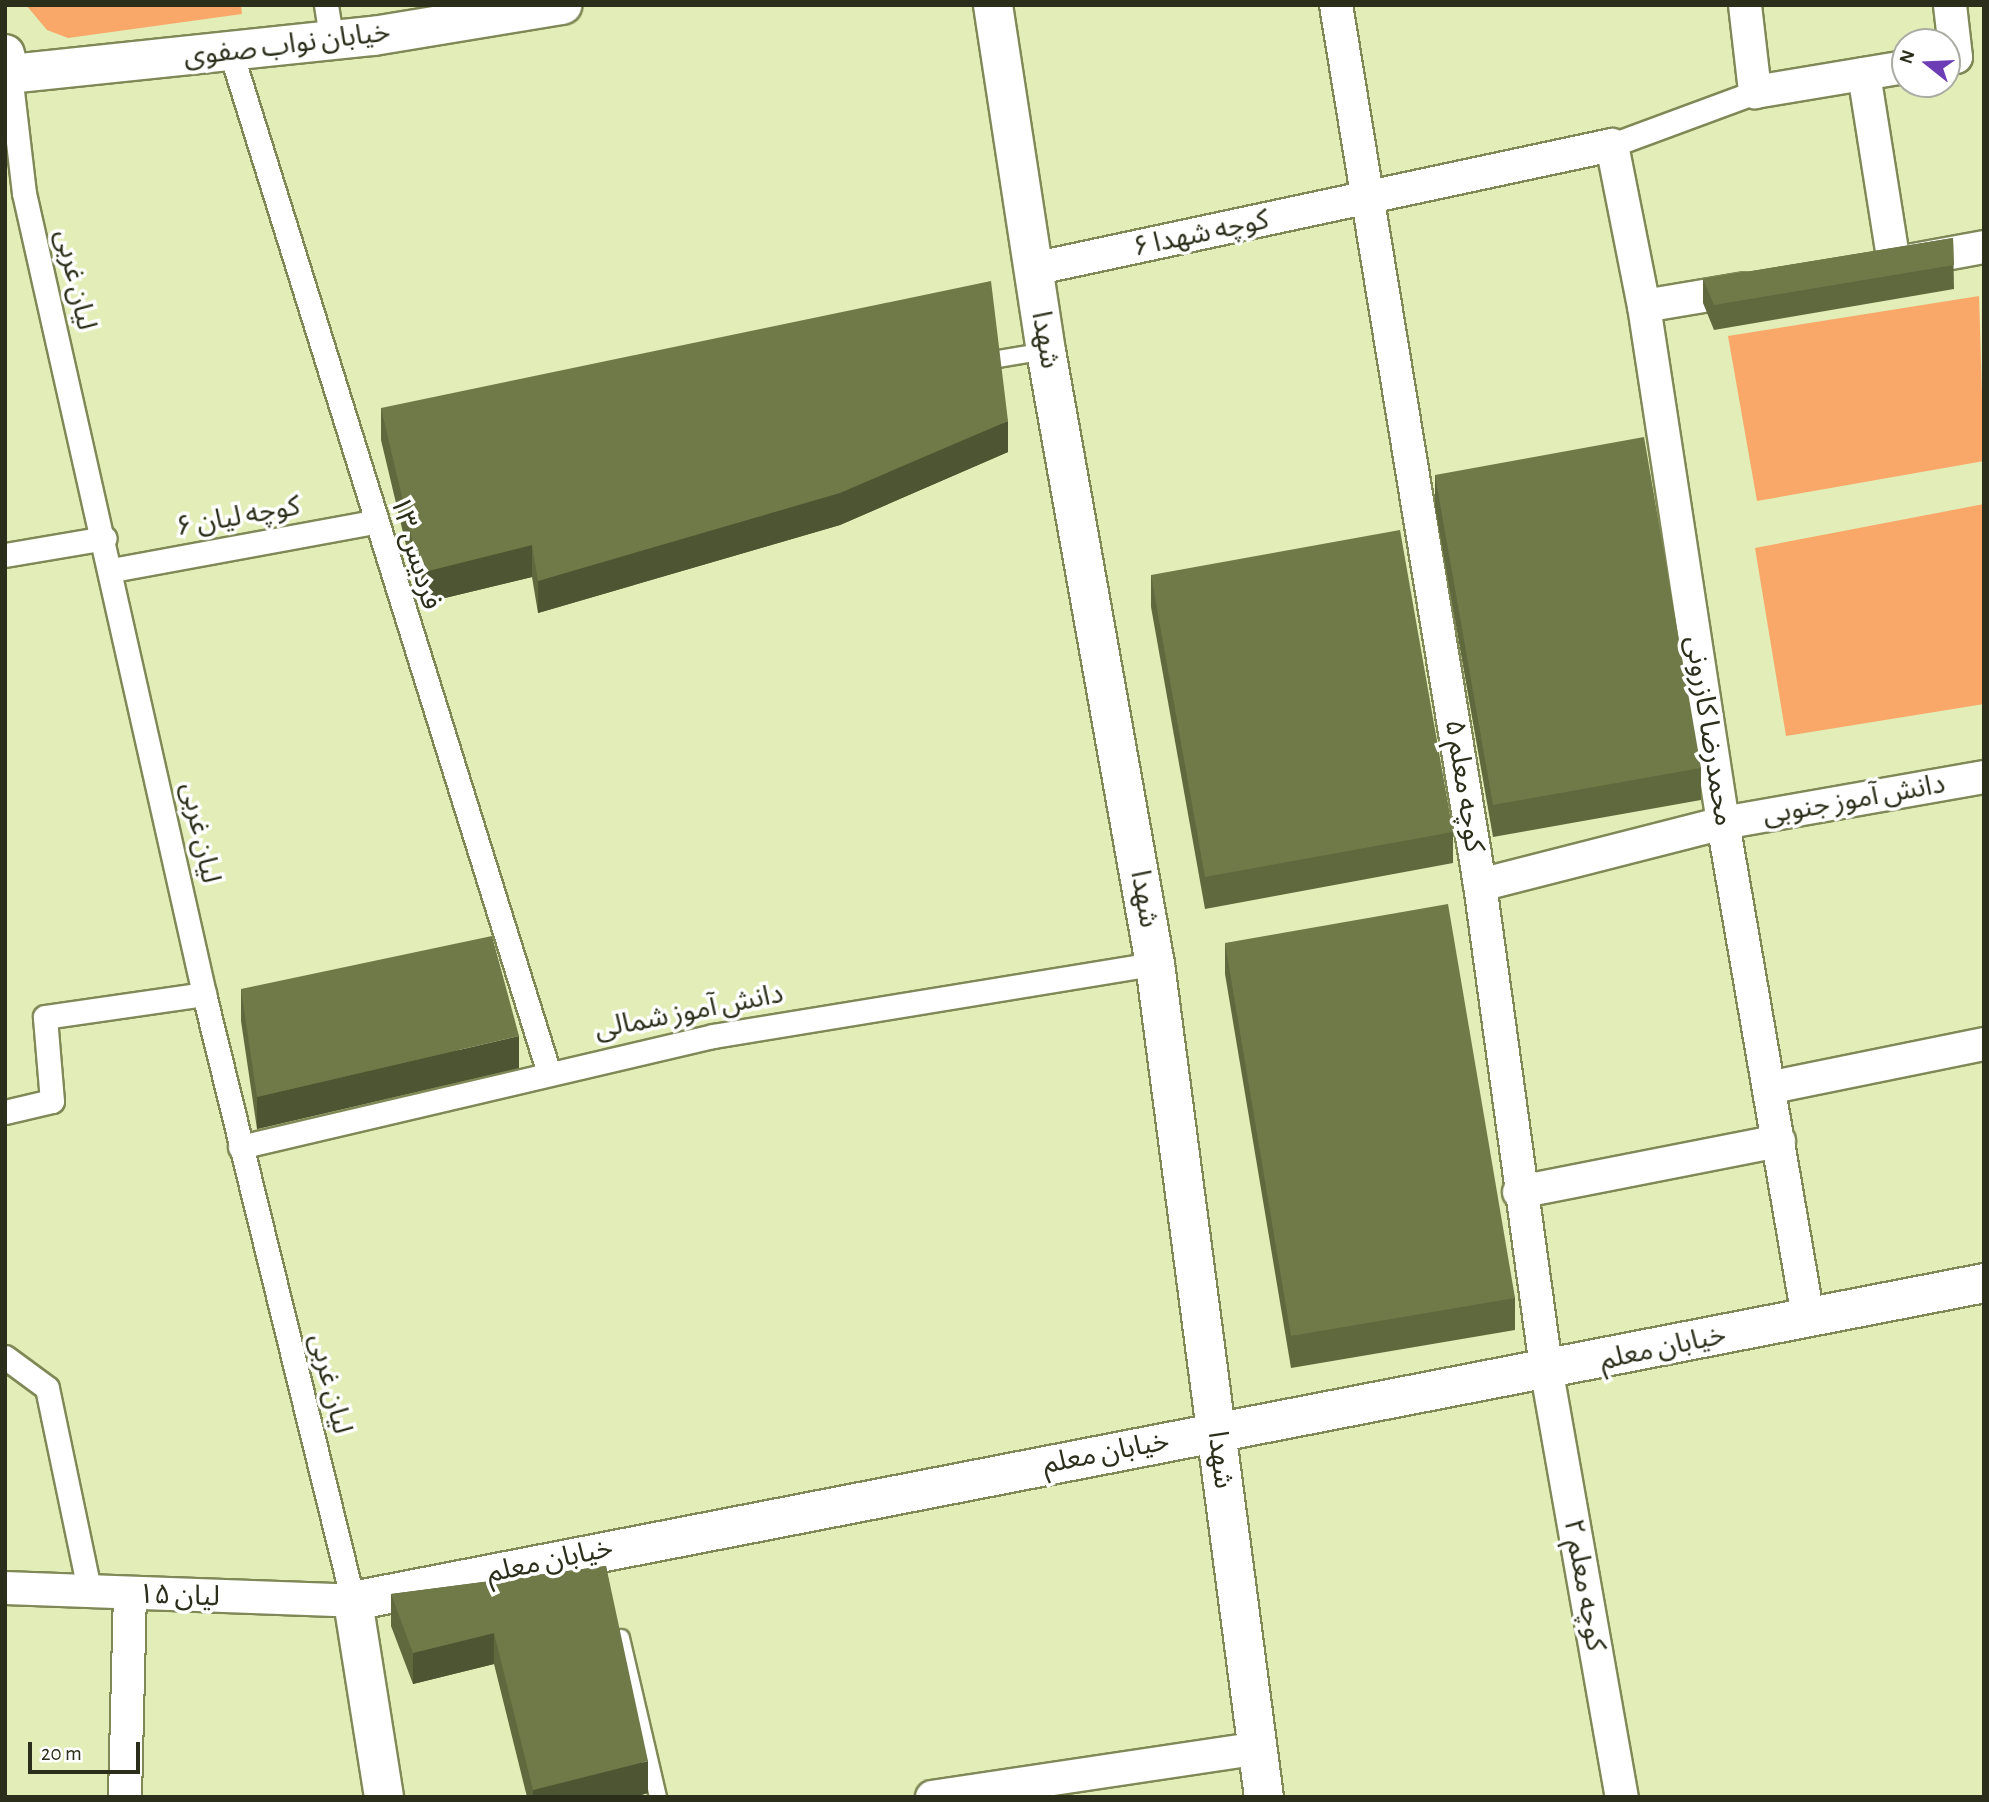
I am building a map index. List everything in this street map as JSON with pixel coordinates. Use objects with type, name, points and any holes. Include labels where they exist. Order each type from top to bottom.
[{"type":"street","name":"خیابان نواب صفوی","points":[[8,64],[231,53],[329,23],[562,5]]},
{"type":"street","name":"شهدا","points":[[993,5],[1046,351],[1155,964],[1264,1797]]},
{"type":"street","name":"کوچه معلم ۵","points":[[1336,5],[1480,885],[1519,1192],[1547,1373]]},
{"type":"street","points":[[1745,5],[1755,92]]},
{"type":"street","points":[[1950,5],[1951,28]]},
{"type":"street","name":"فردیس ۱۳","points":[[231,53],[374,522],[548,1070]]},
{"type":"street","name":"لیان غربی","points":[[8,64],[15,196],[105,538],[204,995],[353,1601]]},
{"type":"street","points":[[1612,145],[1755,92],[1891,69]]},
{"type":"street","points":[[1864,74],[1881,265],[1984,247]]},
{"type":"street","name":"کوچه شهدا ۶","points":[[1033,269],[1369,200],[1612,145]]},
{"type":"street","name":"محمدرضا کازرونی","points":[[1612,145],[1644,306],[1723,823],[1773,1087],[1779,1141],[1808,1317]]},
{"type":"street","points":[[1644,306],[1776,283]]},
{"type":"street","name":"کوچه لیان ۶","points":[[112,570],[374,522]]},
{"type":"street","points":[[5,555],[105,538]]},
{"type":"street","name":"دانش آموز جنوبی","points":[[1480,885],[1723,823],[1984,777]]},
{"type":"street","name":"دانش آموز شمالی","points":[[240,1147],[548,1070],[713,1036],[1155,964]]},
{"type":"street","points":[[5,1112],[52,1101],[45,1017],[204,995]]},
{"type":"street","points":[[1773,1087],[1984,1044]]},
{"type":"street","points":[[1519,1192],[1779,1141]]},
{"type":"street","name":"خیابان معلم","points":[[353,1601],[604,1563],[1216,1432],[1547,1373],[1808,1317],[1984,1283]]},
{"type":"street","points":[[5,1357],[47,1388],[90,1593]]},
{"type":"street","name":"کوچه معلم ۲","points":[[1547,1373],[1622,1797]]},
{"type":"street","name":"لیان ۱۵","points":[[5,1588],[353,1601]]},
{"type":"street","points":[[125,1797],[130,1594]]},
{"type":"street","points":[[353,1601],[384,1797]]},
{"type":"street","points":[[932,1797],[1258,1748]]},
{"type":"lane","points":[[965,365],[1046,351]]},
{"type":"lane","points":[[616,1615],[659,1797]]},
{"type":"shaded area","points":[[26,5],[241,5],[242,14],[68,38],[47,30]]},
{"type":"shaded area","points":[[1979,296],[1984,461],[1757,501],[1728,336]]},
{"type":"shaded area","points":[[1984,504],[1984,704],[1786,736],[1755,548]]},
{"type":"building","points":[[1953,238],[1954,265],[1714,305],[1703,279]]},
{"type":"building","points":[[991,281],[1008,421],[840,493],[538,581],[532,545],[420,573],[381,408]]},
{"type":"building","points":[[1644,437],[1701,768],[1493,805],[1435,475]]},
{"type":"building","points":[[1400,530],[1453,832],[1205,877],[1151,575]]},
{"type":"building","points":[[1448,904],[1515,1298],[1291,1336],[1225,943]]},
{"type":"building","points":[[492,936],[519,1036],[257,1097],[241,989]]},
{"type":"building","points":[[606,1566],[648,1761],[533,1790],[494,1633],[413,1653],[391,1594]]}]
